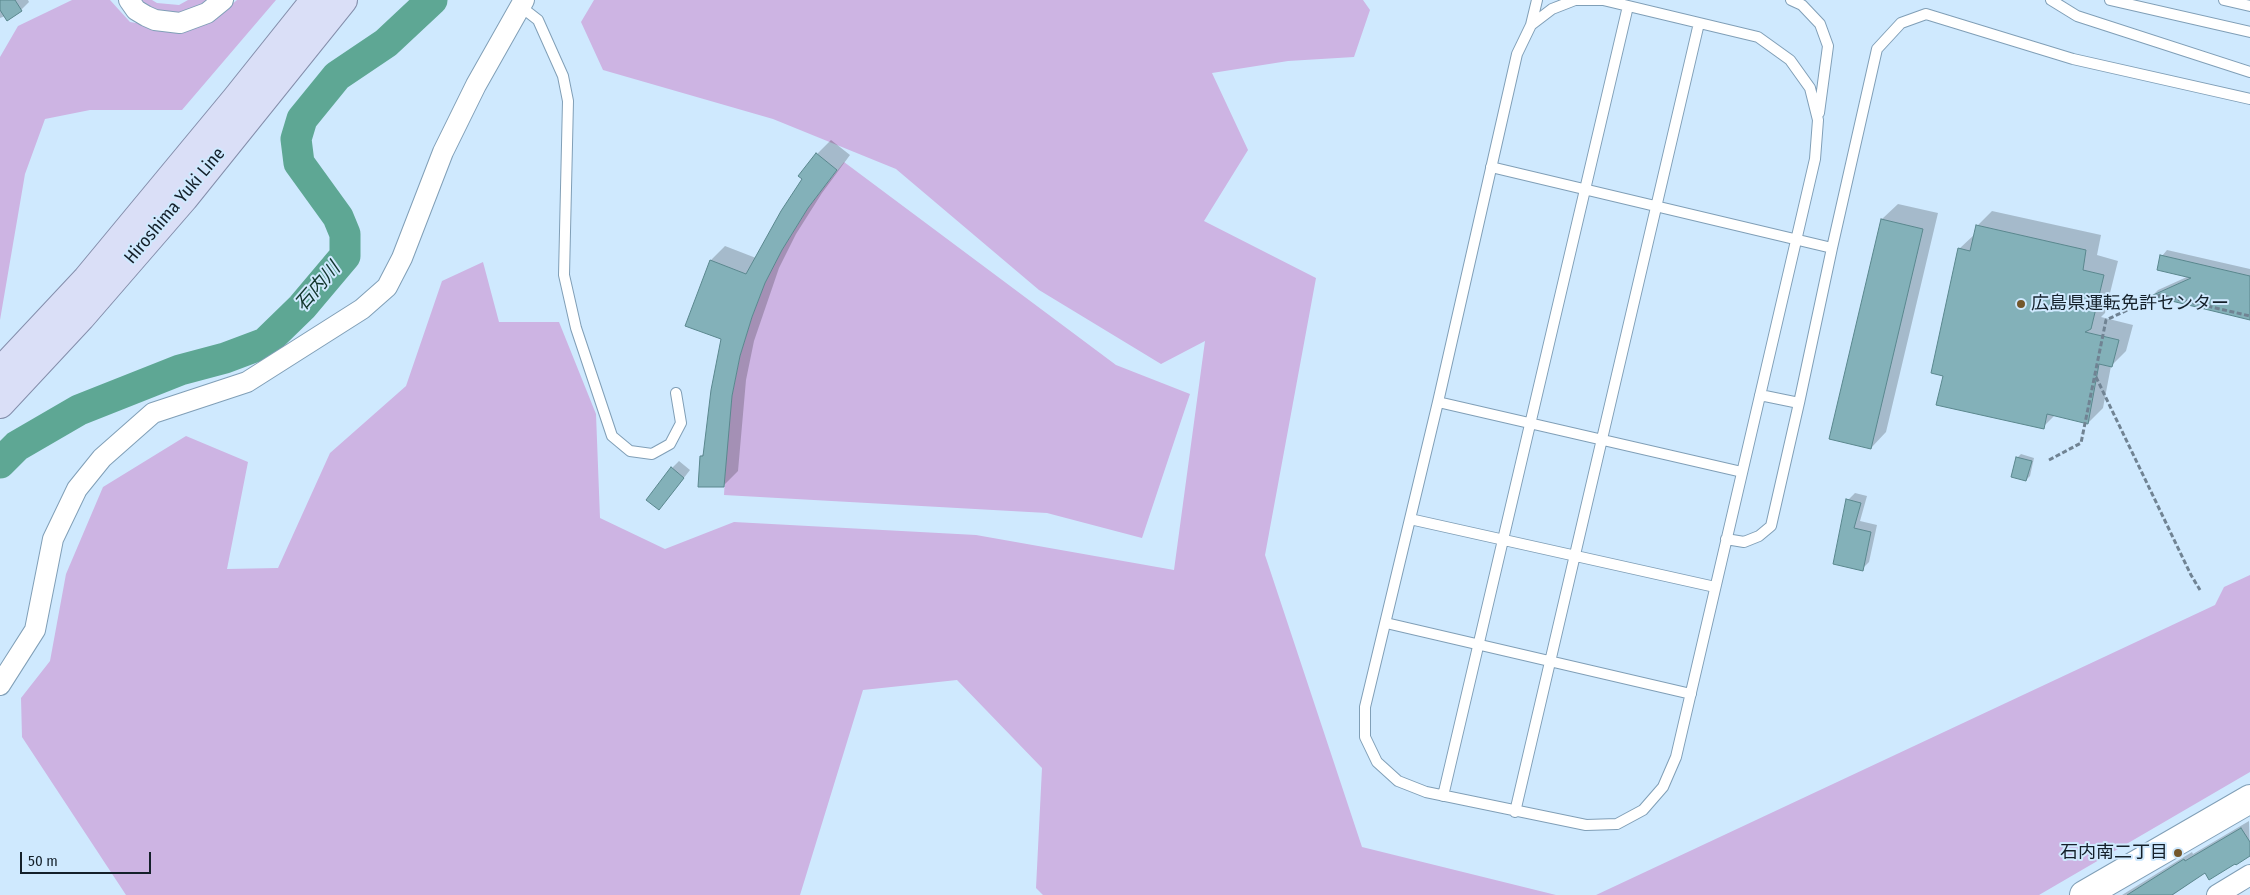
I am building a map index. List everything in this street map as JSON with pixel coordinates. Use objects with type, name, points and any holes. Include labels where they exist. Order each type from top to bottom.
[{"type":"main road","name":"Hiroshima Yuki Line","points":[[0,372],[86,279],[230,107],[316,0]]},
{"type":"main road","name":"Hiroshima Yuki Line","points":[[0,404],[81,317],[184,198],[342,0]]},
{"type":"street","points":[[129,0],[136,10],[155,20],[180,22],[208,13],[224,0]]},
{"type":"street","points":[[0,685],[35,630],[53,539],[76,489],[102,458],[153,413],[247,382],[362,309],[386,287],[402,258],[442,152],[476,84],[522,3]]},
{"type":"street","points":[[2084,895],[2249,802]]},
{"type":"street","points":[[2217,895],[2250,874]]},
{"type":"lane","points":[[1537,0],[1531,25],[1517,54],[1438,402],[1365,706],[1365,737],[1377,762],[1398,780],[1426,792],[1586,825],[1617,824],[1643,810],[1664,787],[1676,757],[1814,159],[1828,46],[1820,24],[1802,5],[1791,0]]},
{"type":"lane","points":[[1531,25],[1552,9],[1576,0],[1603,0],[1758,37],[1790,60],[1810,88],[1818,120]]},
{"type":"lane","points":[[2051,0],[2078,16],[2250,72]]},
{"type":"lane","points":[[2110,0],[2250,32]]},
{"type":"lane","points":[[2224,0],[2250,6]]},
{"type":"lane","points":[[522,3],[538,20],[563,76],[568,101],[564,275],[576,328],[612,436],[630,451],[652,454],[670,444],[681,424],[676,393]]},
{"type":"lane","points":[[1444,796],[1628,6]]},
{"type":"lane","points":[[1726,539],[1744,542],[1759,536],[1771,526],[1877,50],[1901,23],[1926,14],[2073,59],[2250,99]]},
{"type":"lane","points":[[1516,812],[1699,23]]},
{"type":"lane","points":[[1491,167],[1832,248]]},
{"type":"lane","points":[[1760,395],[1799,403]]},
{"type":"lane","points":[[1438,402],[1742,472]]},
{"type":"lane","points":[[1410,519],[1715,587]]},
{"type":"lane","points":[[1386,623],[1691,694]]},
{"type":"path","points":[[2049,460],[2081,443],[2106,320],[2160,295],[2250,316]]},
{"type":"path","points":[[2095,376],[2200,590]]},
{"type":"shaded area","points":[[72,0],[110,0],[130,22],[173,29],[211,22],[237,0],[276,0],[182,110],[90,110],[45,119],[25,174],[0,320],[0,57],[18,26]]},
{"type":"shaded area","points":[[138,0],[152,0],[157,3],[179,5],[188,0],[216,0],[179,14],[158,12]]},
{"type":"shaded area","points":[[594,0],[1363,0],[1370,10],[1354,57],[1288,61],[1212,73],[1248,150],[1204,221],[1316,278],[1265,555],[1362,847],[1556,895],[1043,895],[1036,888],[1042,768],[957,680],[863,690],[800,895],[126,895],[22,737],[21,698],[50,661],[66,574],[103,487],[186,436],[248,462],[227,569],[278,568],[330,453],[406,386],[442,281],[483,262],[499,322],[559,322],[596,414],[600,518],[665,549],[734,522],[976,535],[1174,570],[1205,341],[1161,364],[1039,290],[896,169],[773,119],[603,70],[581,22]]},
{"type":"shaded area","points":[[844,162],[1116,365],[1190,394],[1142,538],[1047,513],[724,495],[732,396],[740,356],[752,317],[765,283],[782,250],[808,208]]},
{"type":"shaded area","points":[[2250,575],[2250,772],[2039,895],[1596,895],[2215,605],[2224,587]]},
{"type":"building","points":[[0,0],[15,0],[22,11],[7,21],[0,10]]},
{"type":"building","points":[[816,153],[837,170],[808,208],[782,250],[765,283],[752,317],[740,356],[732,396],[724,487],[698,487],[700,456],[703,456],[711,390],[721,339],[685,326],[710,260],[746,274],[781,211],[802,179],[798,176]]},
{"type":"building","points":[[1881,219],[1923,229],[1871,449],[1829,439]]},
{"type":"building","name":"広島県運転免許センター","points":[[1976,225],[2086,250],[2083,270],[2104,275],[2091,329],[2085,332],[2119,340],[2112,367],[2099,364],[2088,424],[2047,414],[2044,429],[1936,405],[1943,376],[1931,373],[1958,248],[1970,251]]},
{"type":"building","points":[[2160,255],[2250,276],[2250,320],[2151,296],[2191,278],[2157,270]]},
{"type":"building","points":[[2016,457],[2032,461],[2026,481],[2011,477]]},
{"type":"building","points":[[671,467],[684,478],[659,510],[646,500]]},
{"type":"building","points":[[1846,499],[1861,503],[1854,528],[1871,532],[1863,571],[1833,564]]},
{"type":"building","points":[[2241,828],[2250,842],[2250,856],[2236,865],[2209,880],[2205,873],[2172,895],[2127,895],[2184,859],[2185,861]]},
{"type":"waterway","name":"石内川","points":[[0,463],[17,446],[79,410],[180,370],[225,358],[265,343],[302,307],[345,256],[345,234],[338,217],[299,163],[296,139],[302,119],[337,76],[386,43],[432,0]]},
{"type":"place","name":"広島県運転免許センター","points":[[2021,304]]},
{"type":"place","name":"石内南二丁目","points":[[2178,853]]}]
